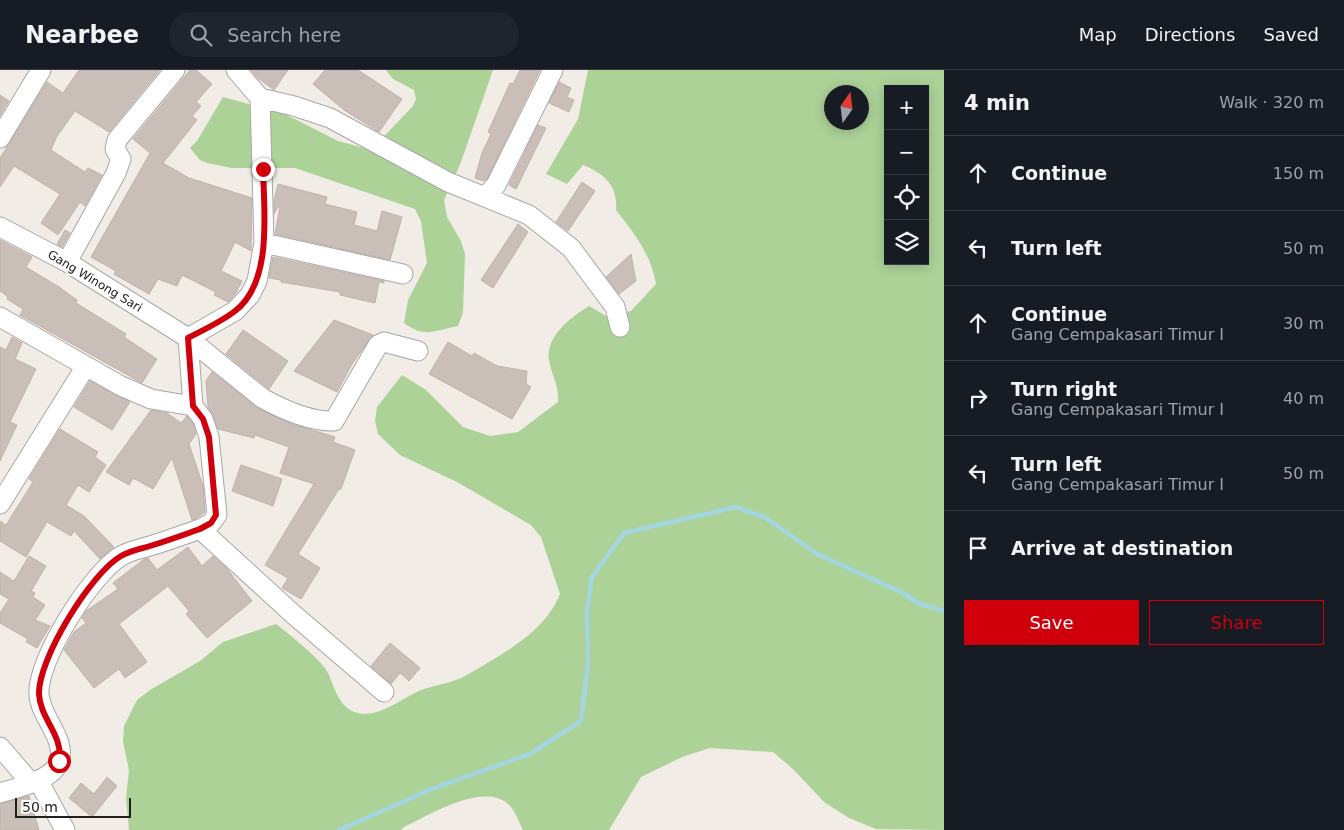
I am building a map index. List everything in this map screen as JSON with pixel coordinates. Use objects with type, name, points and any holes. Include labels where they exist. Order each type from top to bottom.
[{"type":"street","points":[[0,138],[41,70]]},
{"type":"street","points":[[67,262],[121,159],[115,149],[117,140],[175,70]]},
{"type":"street","points":[[236,70],[260,98],[294,106],[330,118],[440,178],[486,196],[529,216],[571,248],[615,308],[620,327]]},
{"type":"street","points":[[486,196],[496,185],[554,70]]},
{"type":"street","points":[[0,793],[34,782],[56,768],[61,753],[60,744],[41,709],[40,680],[50,654],[74,608],[109,565],[122,555],[200,529],[211,523],[217,512],[209,437],[203,419],[193,406],[188,338],[236,311],[250,294],[256,281],[264,243],[260,98]]},
{"type":"street","name":"Gang Winong Sari","points":[[0,227],[67,262],[188,338],[262,398],[275,405],[323,421],[334,421],[378,345],[384,342],[418,351]]},
{"type":"street","points":[[264,243],[403,274]]},
{"type":"street","points":[[0,317],[121,386],[150,399],[193,406]]},
{"type":"street","points":[[0,504],[86,366]]},
{"type":"street","points":[[200,529],[292,614],[384,692]]},
{"type":"street","points":[[0,748],[34,782],[65,830]]},
{"type":"green space","points":[[386,70],[493,70],[461,162],[444,200],[447,217],[461,241],[465,254],[463,313],[458,326],[424,332],[418,331],[404,323],[408,300],[427,263],[421,221],[415,209],[295,168],[232,168],[207,163],[200,160],[190,148],[197,141],[223,97],[285,114],[338,141],[371,150],[413,106],[416,99],[414,90],[393,79]]},
{"type":"green space","points":[[588,70],[944,70],[944,830],[876,829],[849,818],[824,802],[794,770],[773,752],[710,748],[682,757],[641,777],[609,830],[523,830],[510,805],[496,798],[483,797],[455,803],[427,815],[401,830],[129,830],[126,799],[129,770],[123,742],[124,726],[137,700],[150,690],[200,661],[223,642],[276,624],[305,647],[325,668],[340,699],[347,708],[361,714],[370,714],[387,708],[421,690],[465,676],[520,642],[543,621],[553,608],[560,594],[541,537],[531,525],[457,482],[400,455],[378,434],[375,421],[377,407],[402,375],[426,390],[463,427],[490,436],[518,432],[558,402],[549,352],[551,343],[561,328],[589,306],[606,316],[631,311],[656,284],[646,253],[616,210],[615,194],[604,177],[583,165],[567,184],[546,174],[578,119]]},
{"type":"building","points":[[79,70],[160,70],[109,132],[75,111],[56,138],[51,150],[85,172],[88,168],[102,175],[85,206],[80,202],[58,235],[41,223],[60,194],[14,166],[0,187],[0,158],[47,82],[63,93]]},
{"type":"building","points":[[190,70],[196,70],[212,84],[196,102],[201,106],[192,116],[197,120],[163,163],[189,178],[252,198],[251,251],[235,242],[221,271],[242,281],[236,293],[228,302],[214,295],[216,292],[182,275],[177,286],[158,279],[149,294],[114,274],[116,271],[91,257],[150,153],[133,139]]},
{"type":"building","points":[[251,70],[288,70],[274,90]]},
{"type":"building","points":[[325,70],[358,70],[402,99],[379,132],[344,110],[313,84]]},
{"type":"building","points":[[520,70],[540,70],[487,179],[484,181],[475,178],[482,153],[491,134],[488,132],[510,83],[513,84]]},
{"type":"building","points":[[559,82],[571,88],[567,97],[574,100],[569,112],[549,103]]},
{"type":"building","points":[[0,95],[9,101],[0,116]]},
{"type":"building","points":[[538,125],[546,128],[516,189],[509,185]]},
{"type":"building","points":[[582,182],[595,191],[568,231],[556,222]]},
{"type":"building","points":[[278,184],[327,197],[325,204],[357,212],[354,225],[377,231],[382,211],[402,217],[390,260],[275,234],[280,207],[278,207],[274,214],[274,200]]},
{"type":"building","points":[[518,224],[528,232],[493,288],[481,280]]},
{"type":"building","points":[[65,230],[70,233],[62,247],[57,244]]},
{"type":"building","points":[[0,240],[32,257],[26,267],[59,287],[77,300],[76,303],[126,334],[124,337],[157,359],[142,383],[20,315],[23,309],[7,299],[8,297],[0,291]]},
{"type":"building","points":[[631,254],[636,281],[619,294],[606,277]]},
{"type":"building","points":[[273,257],[384,281],[384,283],[379,282],[375,303],[340,295],[340,292],[281,282],[281,280],[269,278]]},
{"type":"building","points":[[334,320],[373,335],[352,364],[337,392],[294,371]]},
{"type":"building","points":[[243,330],[288,361],[269,389],[226,354]]},
{"type":"building","points":[[12,337],[22,343],[15,359],[36,369],[10,422],[17,425],[0,461],[0,347],[6,350]]},
{"type":"building","points":[[448,342],[472,356],[474,353],[497,366],[527,371],[526,384],[531,387],[512,419],[429,374]]},
{"type":"building","points":[[212,372],[257,408],[292,424],[335,437],[333,442],[355,450],[341,489],[339,489],[298,554],[320,568],[301,599],[282,588],[288,578],[265,565],[314,484],[280,473],[289,447],[255,435],[254,438],[218,429],[208,406],[206,381]]},
{"type":"building","points":[[90,381],[130,402],[112,430],[74,407]]},
{"type":"building","points":[[151,410],[167,413],[181,423],[187,416],[193,424],[196,434],[189,444],[203,486],[205,512],[195,519],[192,520],[172,458],[153,489],[133,478],[129,485],[106,472]]},
{"type":"building","points":[[60,429],[98,452],[95,457],[106,465],[89,492],[78,485],[66,505],[84,516],[114,547],[100,559],[74,531],[71,536],[47,522],[26,557],[0,541],[0,521],[6,525],[33,482],[29,479]]},
{"type":"building","points":[[241,465],[282,479],[273,506],[232,491]]},
{"type":"building","points":[[188,547],[202,566],[213,556],[228,570],[252,601],[207,638],[186,614],[189,611],[168,586],[119,624],[147,662],[125,678],[119,669],[94,688],[64,650],[74,632],[86,623],[82,618],[86,611],[118,589],[113,583],[143,560],[148,558],[157,570]]},
{"type":"building","points":[[29,556],[46,566],[31,591],[35,593],[33,597],[45,605],[35,620],[50,626],[37,648],[26,642],[28,639],[0,623],[0,613],[9,599],[0,594],[0,572],[14,581]]},
{"type":"building","points":[[390,643],[420,668],[409,681],[400,673],[391,684],[371,666]]},
{"type":"building","points":[[107,777],[117,786],[92,817],[69,798],[81,783],[94,794]]},
{"type":"building","points":[[29,796],[39,830],[0,830],[0,804]]},
{"type":"waterway","points":[[339,830],[432,789],[530,754],[581,721],[588,664],[587,612],[592,577],[624,533],[736,507],[766,518],[817,554],[903,593],[920,604],[944,611]]},
{"type":"route","points":[[59,761],[61,753],[60,744],[41,709],[40,680],[43,668],[74,608],[109,565],[122,555],[200,529],[211,523],[216,515],[209,437],[203,419],[193,406],[188,338],[236,311],[250,294],[256,281],[264,243],[263,169]]}]
